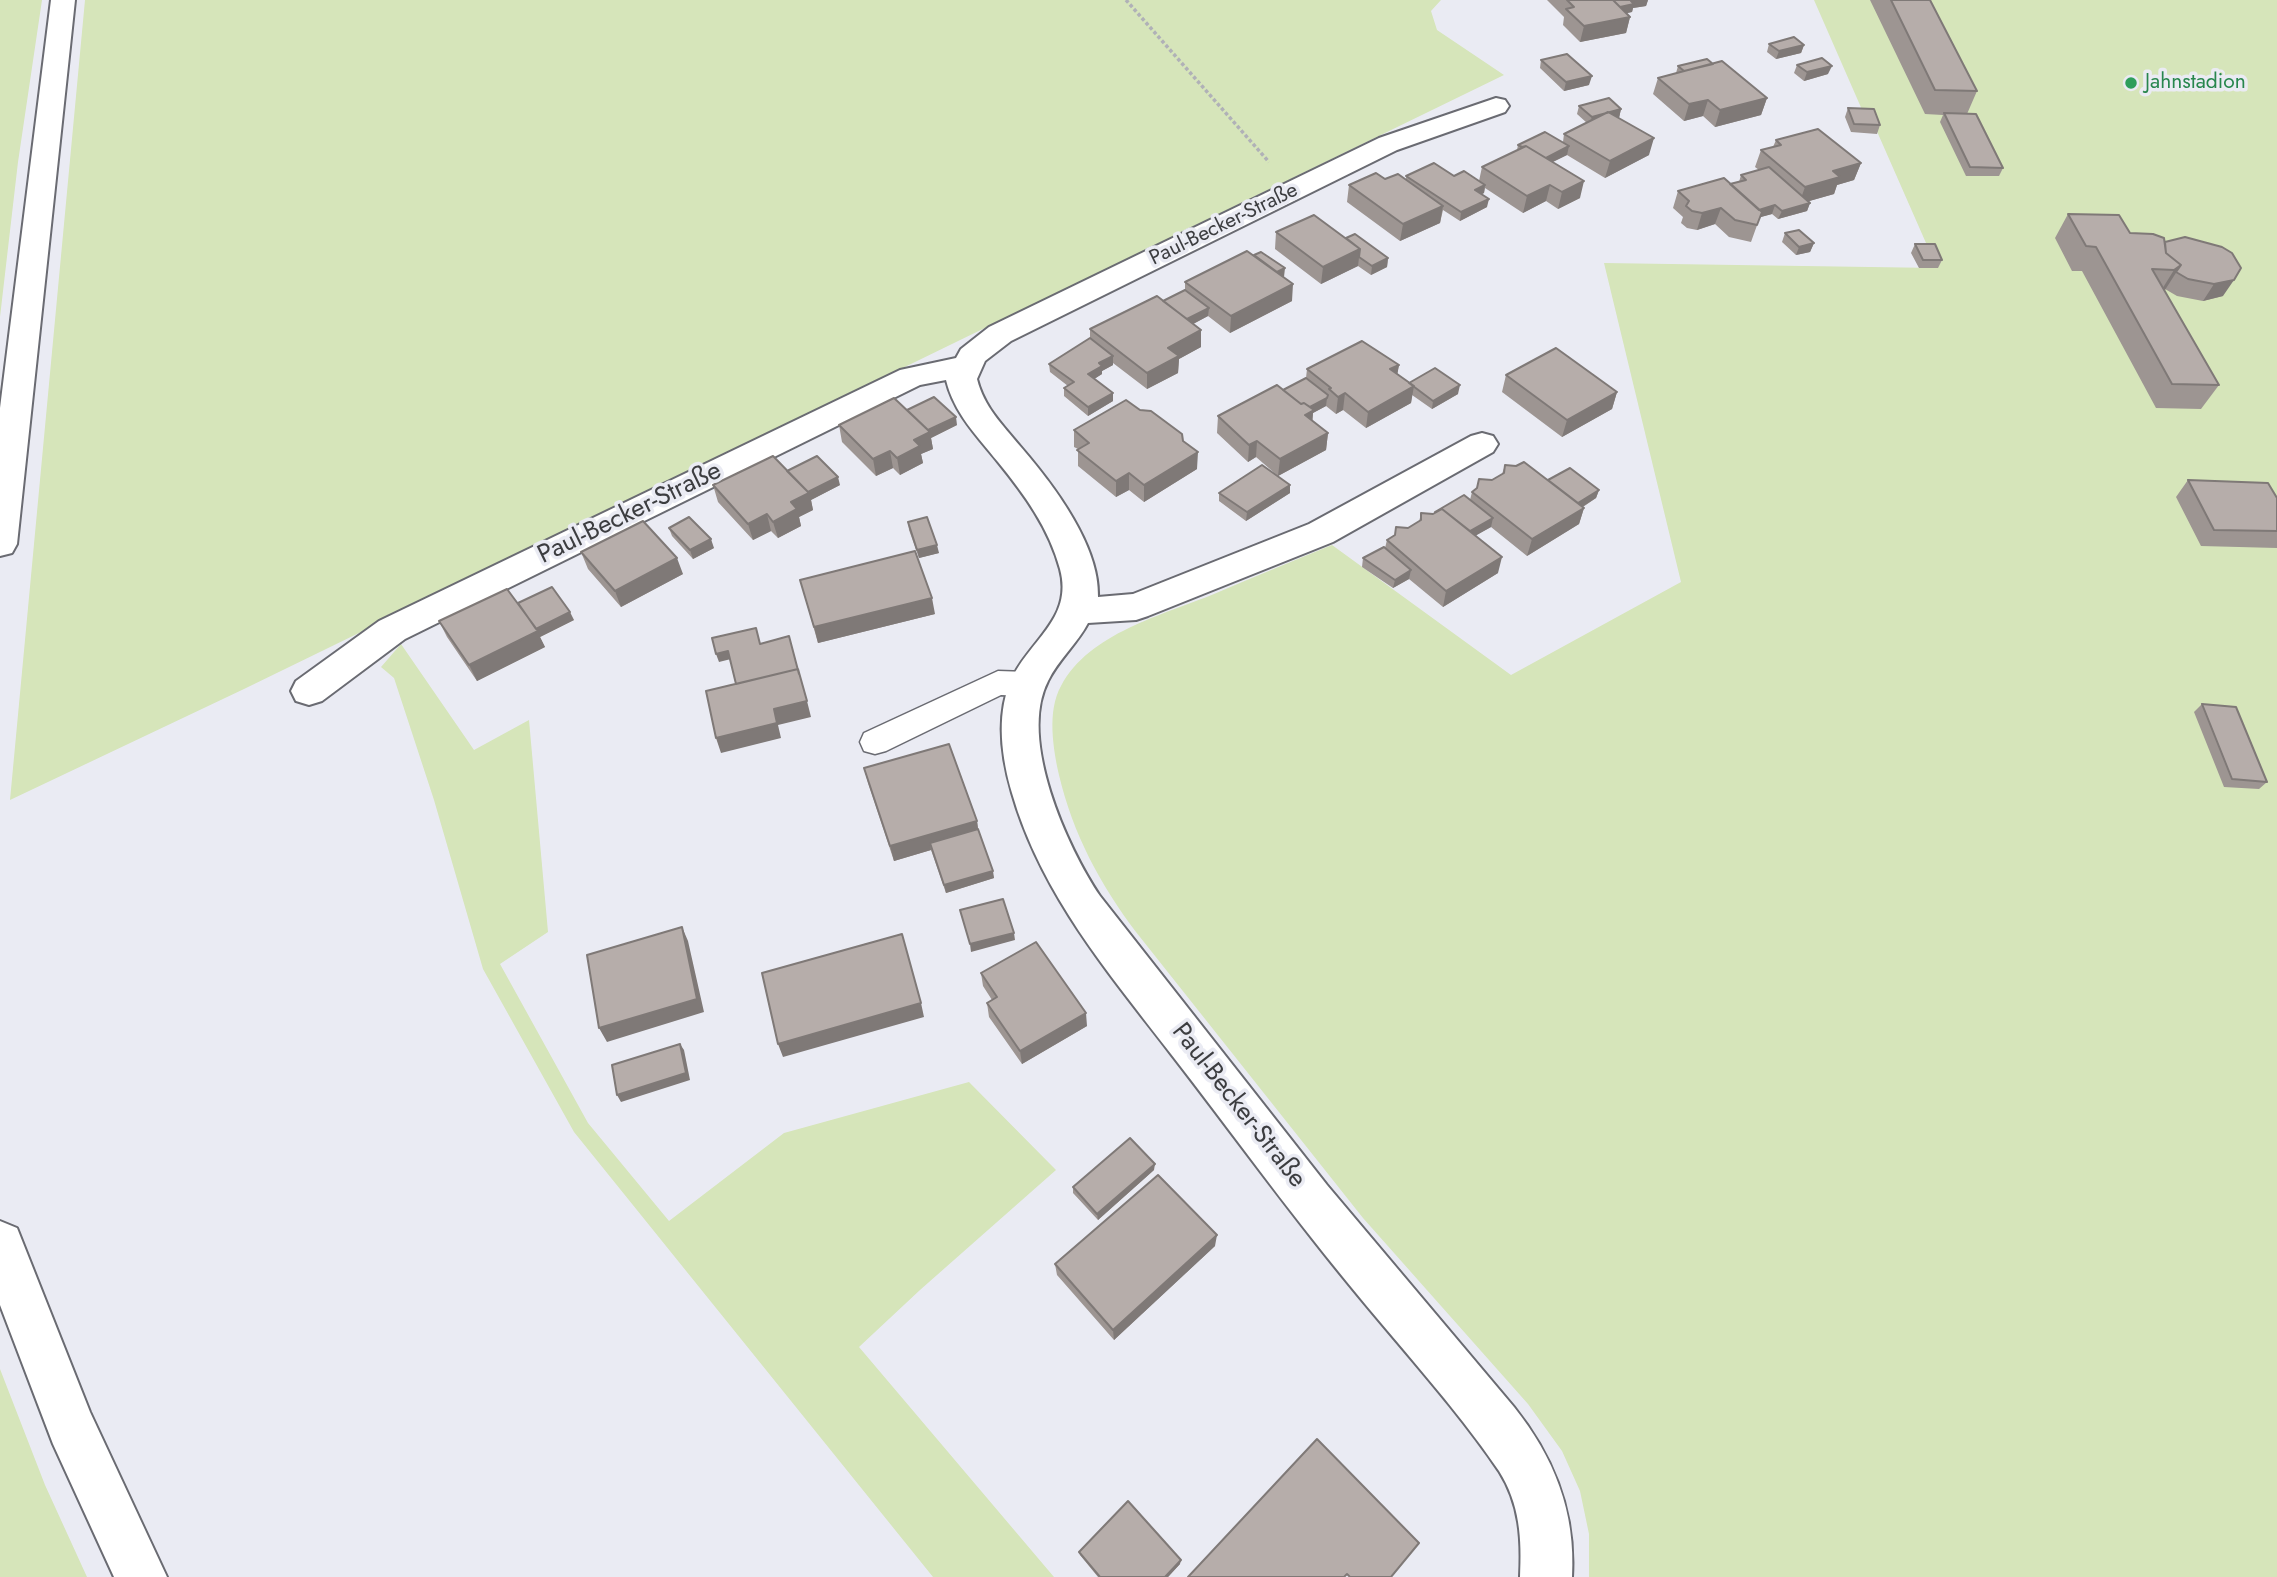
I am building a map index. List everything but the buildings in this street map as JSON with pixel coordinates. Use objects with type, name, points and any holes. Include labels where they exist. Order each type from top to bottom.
[{"type":"street","points":[[0,544],[63,0]]},
{"type":"street","name":"Paul-Becker-Straße","points":[[1496,106],[1388,144],[1000,334],[984,344],[965,366],[961,379],[963,393],[970,407],[1018,464],[1048,506],[1070,549],[1080,579],[1082,596],[1077,611],[1028,684],[1020,724],[1035,801],[1062,871],[1091,916],[1350,1251],[1497,1427],[1528,1470],[1539,1500],[1547,1535],[1546,1577]]},
{"type":"street","name":"Paul-Becker-Straße","points":[[309,691],[392,631],[911,377],[965,366]]},
{"type":"street","points":[[1077,611],[1136,607],[1321,533],[1482,444]]},
{"type":"street","points":[[0,1244],[71,1426],[141,1577]]},
{"type":"lane","points":[[875,743],[998,683],[1028,684]]},
{"type":"path","points":[[1126,0],[1294,190]]},
{"type":"green space","points":[[0,0],[42,0],[18,162],[0,317]]},
{"type":"green space","points":[[85,0],[1441,0],[1431,11],[1437,30],[1504,75],[244,689],[10,800]]},
{"type":"green space","points":[[1814,0],[2277,0],[2277,1577],[1589,1577],[1589,1534],[1580,1491],[1562,1451],[1528,1404],[1363,1218],[1136,932],[1089,858],[1065,797],[1053,742],[1054,707],[1061,686],[1090,652],[1108,639],[1151,618],[1332,545],[1511,675],[1681,582],[1604,263],[1937,268],[1868,111],[1863,112]]},
{"type":"green space","points":[[401,644],[474,750],[529,720],[548,932],[500,964],[588,1123],[669,1221],[784,1133],[969,1082],[1056,1170],[859,1347],[1054,1577],[933,1577],[574,1132],[483,969],[434,800],[394,678],[381,667]]},
{"type":"green space","points":[[0,1369],[45,1485],[87,1577],[0,1577]]},
{"type":"place","name":"Jahnstadion","points":[[2131,83]]}]
